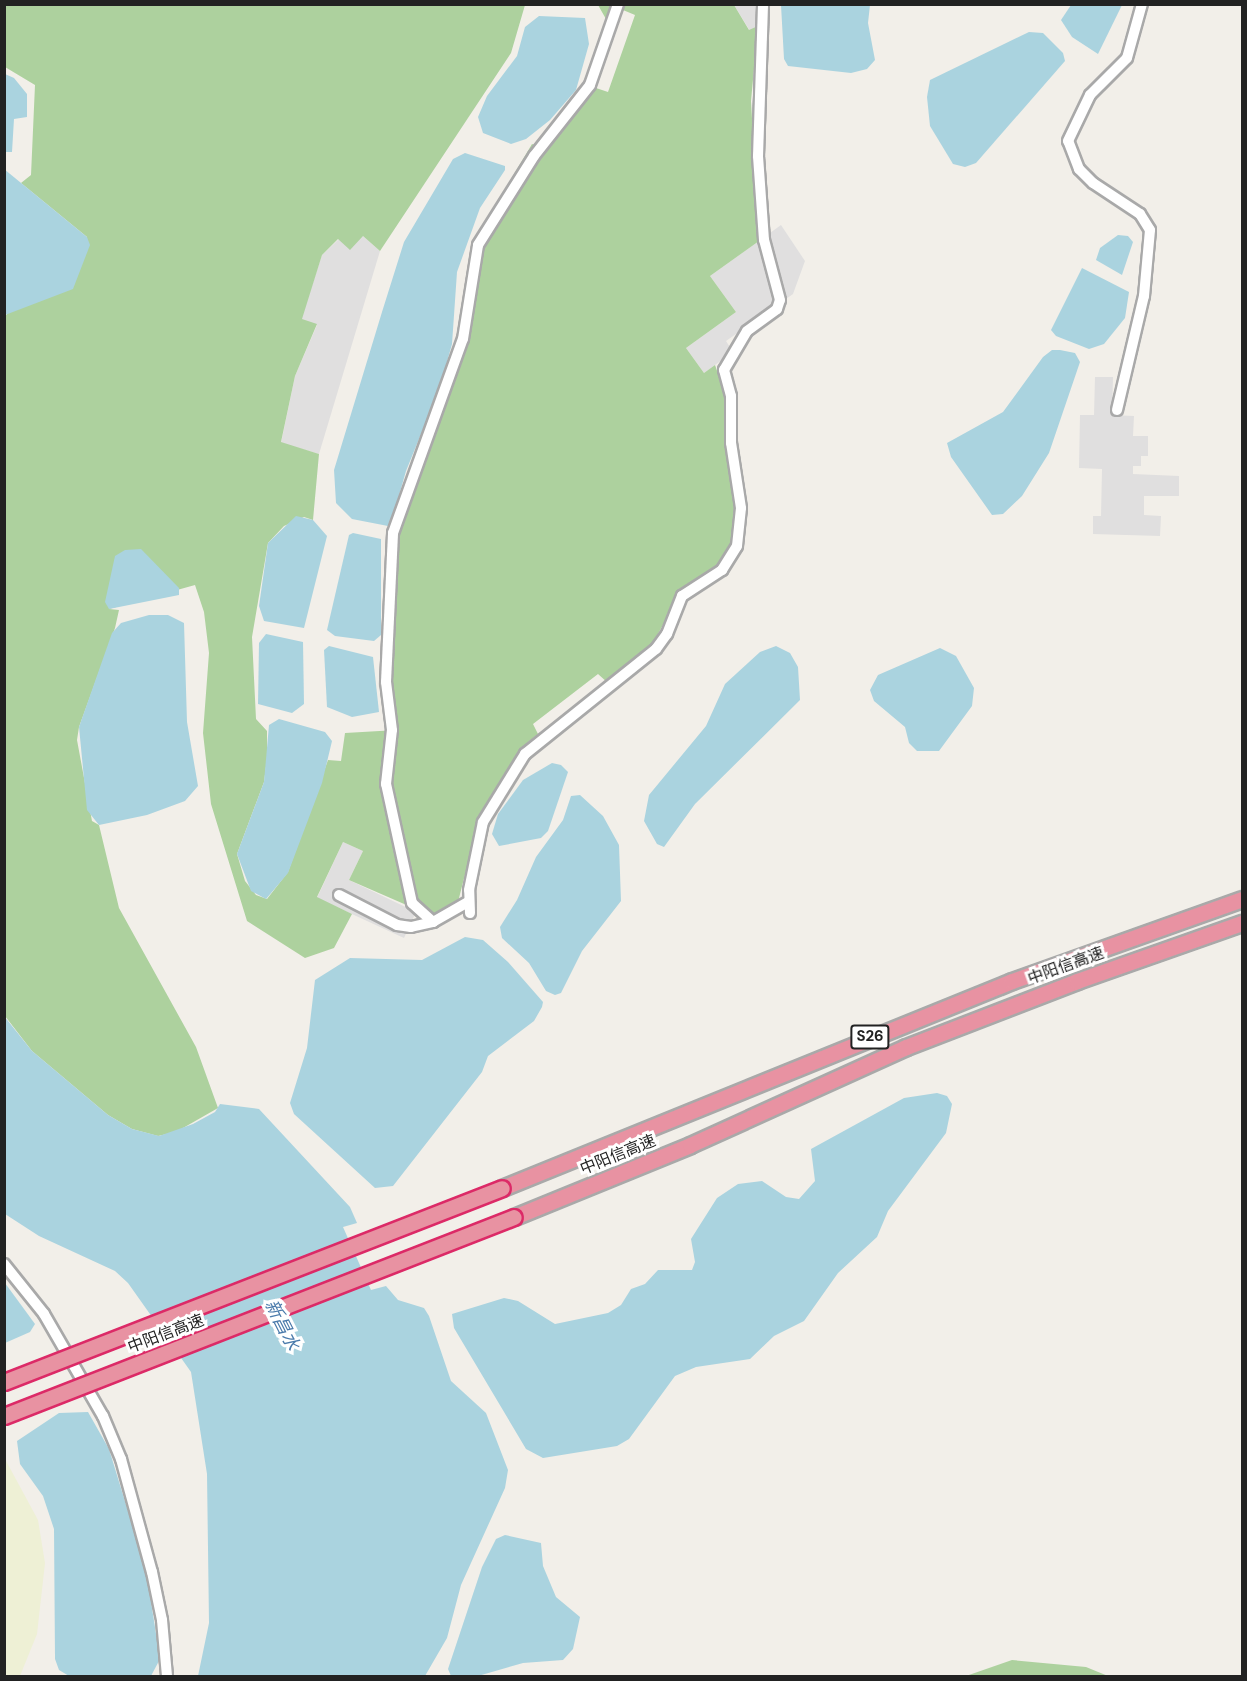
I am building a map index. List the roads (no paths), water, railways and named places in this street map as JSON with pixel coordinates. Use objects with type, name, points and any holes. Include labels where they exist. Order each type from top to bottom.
[{"type":"highway","name":"中阳信高速","points":[[4,1382],[502,1188],[1012,981],[1242,899]]},
{"type":"highway","name":"中阳信高速","points":[[4,1416],[514,1217],[690,1145],[906,1047],[1077,981],[1242,923]]},
{"type":"street","points":[[433,922],[412,903],[386,784],[392,730],[386,681],[393,533],[463,339],[478,245],[534,156],[590,85],[618,4]]},
{"type":"street","points":[[339,895],[397,925],[421,927],[469,908],[483,822],[525,754],[656,649],[667,634],[682,596],[722,570],[736,546],[741,508],[731,442],[731,396],[724,370],[747,331],[777,309],[780,300],[764,240],[758,156],[763,4]]},
{"type":"street","points":[[1117,410],[1144,296],[1150,230],[1140,214],[1093,183],[1079,169],[1068,141],[1090,95],[1127,58],[1142,4]]},
{"type":"street","points":[[4,1264],[44,1314],[103,1416],[121,1459],[152,1572],[162,1620],[167,1677]]},
{"type":"water","points":[[781,5],[870,5],[868,23],[875,60],[867,69],[851,73],[788,66],[784,59]]},
{"type":"water","points":[[1071,5],[1122,5],[1098,54],[1072,37],[1061,20]]},
{"type":"water","points":[[539,16],[585,18],[589,44],[576,90],[550,120],[526,139],[511,144],[483,133],[478,117],[487,96],[517,56],[525,27]]},
{"type":"water","points":[[1029,32],[1043,33],[1063,53],[1065,61],[976,163],[965,167],[953,164],[930,126],[927,97],[930,80]]},
{"type":"water","points":[[5,74],[14,78],[27,94],[27,117],[14,119],[12,152],[5,152]]},
{"type":"water","points":[[465,153],[505,166],[505,170],[480,208],[457,272],[452,344],[440,387],[406,471],[392,520],[388,526],[352,519],[336,503],[334,470],[382,312],[404,242],[453,159]]},
{"type":"water","points":[[4,169],[87,237],[90,245],[73,289],[5,315]]},
{"type":"water","points":[[1118,235],[1128,236],[1133,242],[1122,275],[1096,260],[1100,248]]},
{"type":"water","points":[[1082,268],[1129,292],[1125,318],[1104,344],[1089,349],[1056,336],[1051,330]]},
{"type":"water","points":[[1052,350],[1075,353],[1080,362],[1049,453],[1022,496],[1003,514],[992,515],[951,457],[947,443],[1003,412],[1043,357]]},
{"type":"water","points":[[296,516],[313,520],[327,536],[304,628],[264,621],[259,606],[268,543]]},
{"type":"water","points":[[353,533],[381,539],[381,635],[374,641],[335,636],[327,630],[349,535]]},
{"type":"water","points":[[141,549],[179,588],[179,595],[109,609],[105,602],[115,556],[125,550]]},
{"type":"water","points":[[149,615],[168,615],[184,623],[187,722],[198,786],[185,801],[147,815],[99,825],[87,810],[79,727],[112,633],[121,623]]},
{"type":"water","points":[[266,634],[303,642],[304,704],[292,713],[258,704],[259,643]]},
{"type":"water","points":[[329,646],[373,657],[379,712],[352,717],[327,707],[324,650]]},
{"type":"water","points":[[776,646],[790,653],[798,667],[800,700],[695,804],[664,847],[657,844],[644,821],[649,795],[706,726],[725,684],[760,652]]},
{"type":"water","points":[[940,648],[956,656],[974,688],[972,706],[939,751],[917,751],[909,743],[905,727],[874,701],[870,690],[878,675]]},
{"type":"water","points":[[279,719],[325,732],[332,741],[322,783],[288,873],[266,899],[251,891],[237,854],[264,782],[269,725]]},
{"type":"water","points":[[552,763],[561,765],[568,772],[548,831],[541,838],[499,846],[492,834],[498,814],[523,780]]},
{"type":"water","points":[[580,795],[603,816],[619,845],[621,901],[582,951],[561,993],[555,995],[546,991],[529,963],[502,938],[500,927],[517,900],[536,857],[563,820],[571,796]]},
{"type":"water","points":[[465,937],[483,940],[508,962],[543,1002],[542,1007],[534,1021],[488,1056],[482,1072],[393,1186],[375,1188],[294,1114],[290,1103],[307,1048],[315,980],[350,958],[422,960]]},
{"type":"water","name":"新昌水","points":[[4,1016],[32,1051],[108,1115],[132,1129],[159,1136],[193,1124],[215,1112],[220,1104],[259,1109],[350,1207],[357,1223],[343,1227],[371,1290],[386,1286],[398,1300],[424,1308],[429,1316],[451,1381],[486,1413],[508,1470],[505,1488],[461,1585],[447,1638],[425,1676],[198,1676],[209,1623],[207,1474],[191,1372],[128,1283],[115,1271],[39,1236],[5,1214]]},
{"type":"water","points":[[937,1093],[947,1096],[952,1104],[946,1133],[888,1211],[877,1237],[838,1273],[804,1321],[774,1336],[750,1359],[696,1367],[675,1376],[629,1439],[617,1446],[543,1458],[526,1449],[454,1328],[452,1314],[504,1298],[518,1301],[555,1324],[608,1313],[621,1305],[631,1289],[645,1284],[658,1270],[692,1270],[695,1262],[691,1239],[717,1198],[738,1184],[762,1181],[786,1197],[799,1199],[815,1181],[811,1149],[904,1098]]},
{"type":"water","points":[[5,1283],[35,1324],[30,1332],[5,1343]]},
{"type":"water","points":[[88,1412],[109,1449],[146,1570],[160,1659],[151,1676],[69,1676],[59,1670],[55,1659],[54,1529],[43,1496],[20,1464],[17,1441],[59,1413]]},
{"type":"water","points":[[505,1535],[541,1543],[543,1566],[556,1597],[580,1617],[573,1649],[563,1660],[523,1663],[478,1676],[451,1676],[448,1669],[482,1567],[496,1539]]}]
